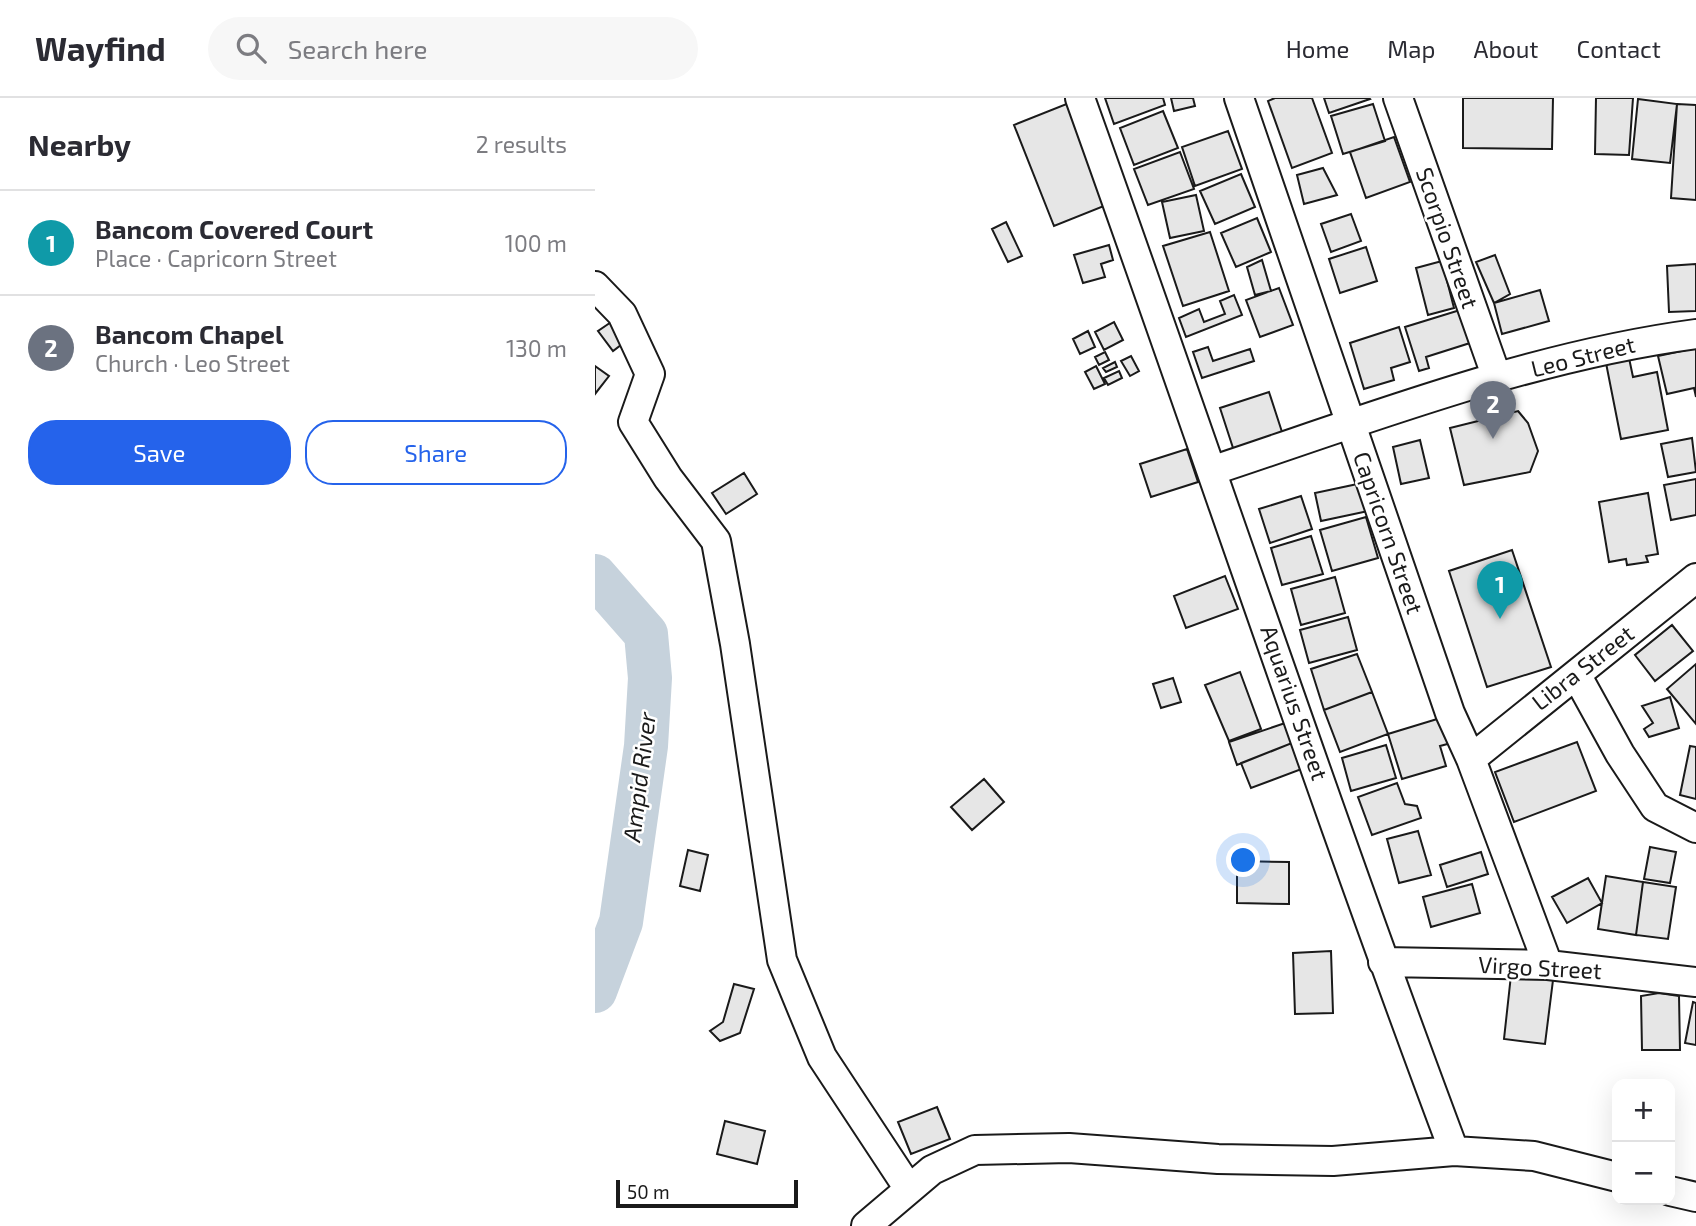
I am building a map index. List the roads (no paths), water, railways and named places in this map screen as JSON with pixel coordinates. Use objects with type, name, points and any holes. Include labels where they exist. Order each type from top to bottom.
[{"type":"street","name":"Aquarius Street","points":[[1080,98],[1214,470],[1383,962],[1454,1151]]},
{"type":"street","name":"Capricorn Street","points":[[1239,98],[1450,713],[1471,759],[1548,965]]},
{"type":"street","name":"Scorpio Street","points":[[1398,98],[1497,378]]},
{"type":"street","points":[[595,286],[622,314],[650,374],[633,422],[668,478],[716,541],[735,644],[782,960],[822,1057],[909,1189]]},
{"type":"street","name":"Leo Street","points":[[1214,470],[1497,378],[1636,342],[1696,334]]},
{"type":"street","name":"Libra Street","points":[[1471,759],[1521,716],[1577,676],[1696,578]]},
{"type":"street","points":[[1577,676],[1620,754],[1655,807],[1696,828]]},
{"type":"street","name":"Virgo Street","points":[[1383,962],[1548,965],[1696,982]]},
{"type":"street","points":[[866,1226],[932,1170],[975,1150],[1069,1148],[1219,1159],[1333,1161],[1454,1151],[1534,1156],[1612,1176]]},
{"type":"street","points":[[1675,1192],[1696,1198]]},
{"type":"waterway","name":"Ampid River","points":[[595,576],[646,634],[650,678],[646,746],[621,922],[595,991]]},
{"type":"place","name":"Bancom Chapel","points":[[1493,439]]},
{"type":"place","name":"Bancom Covered Court","points":[[1500,619]]}]
